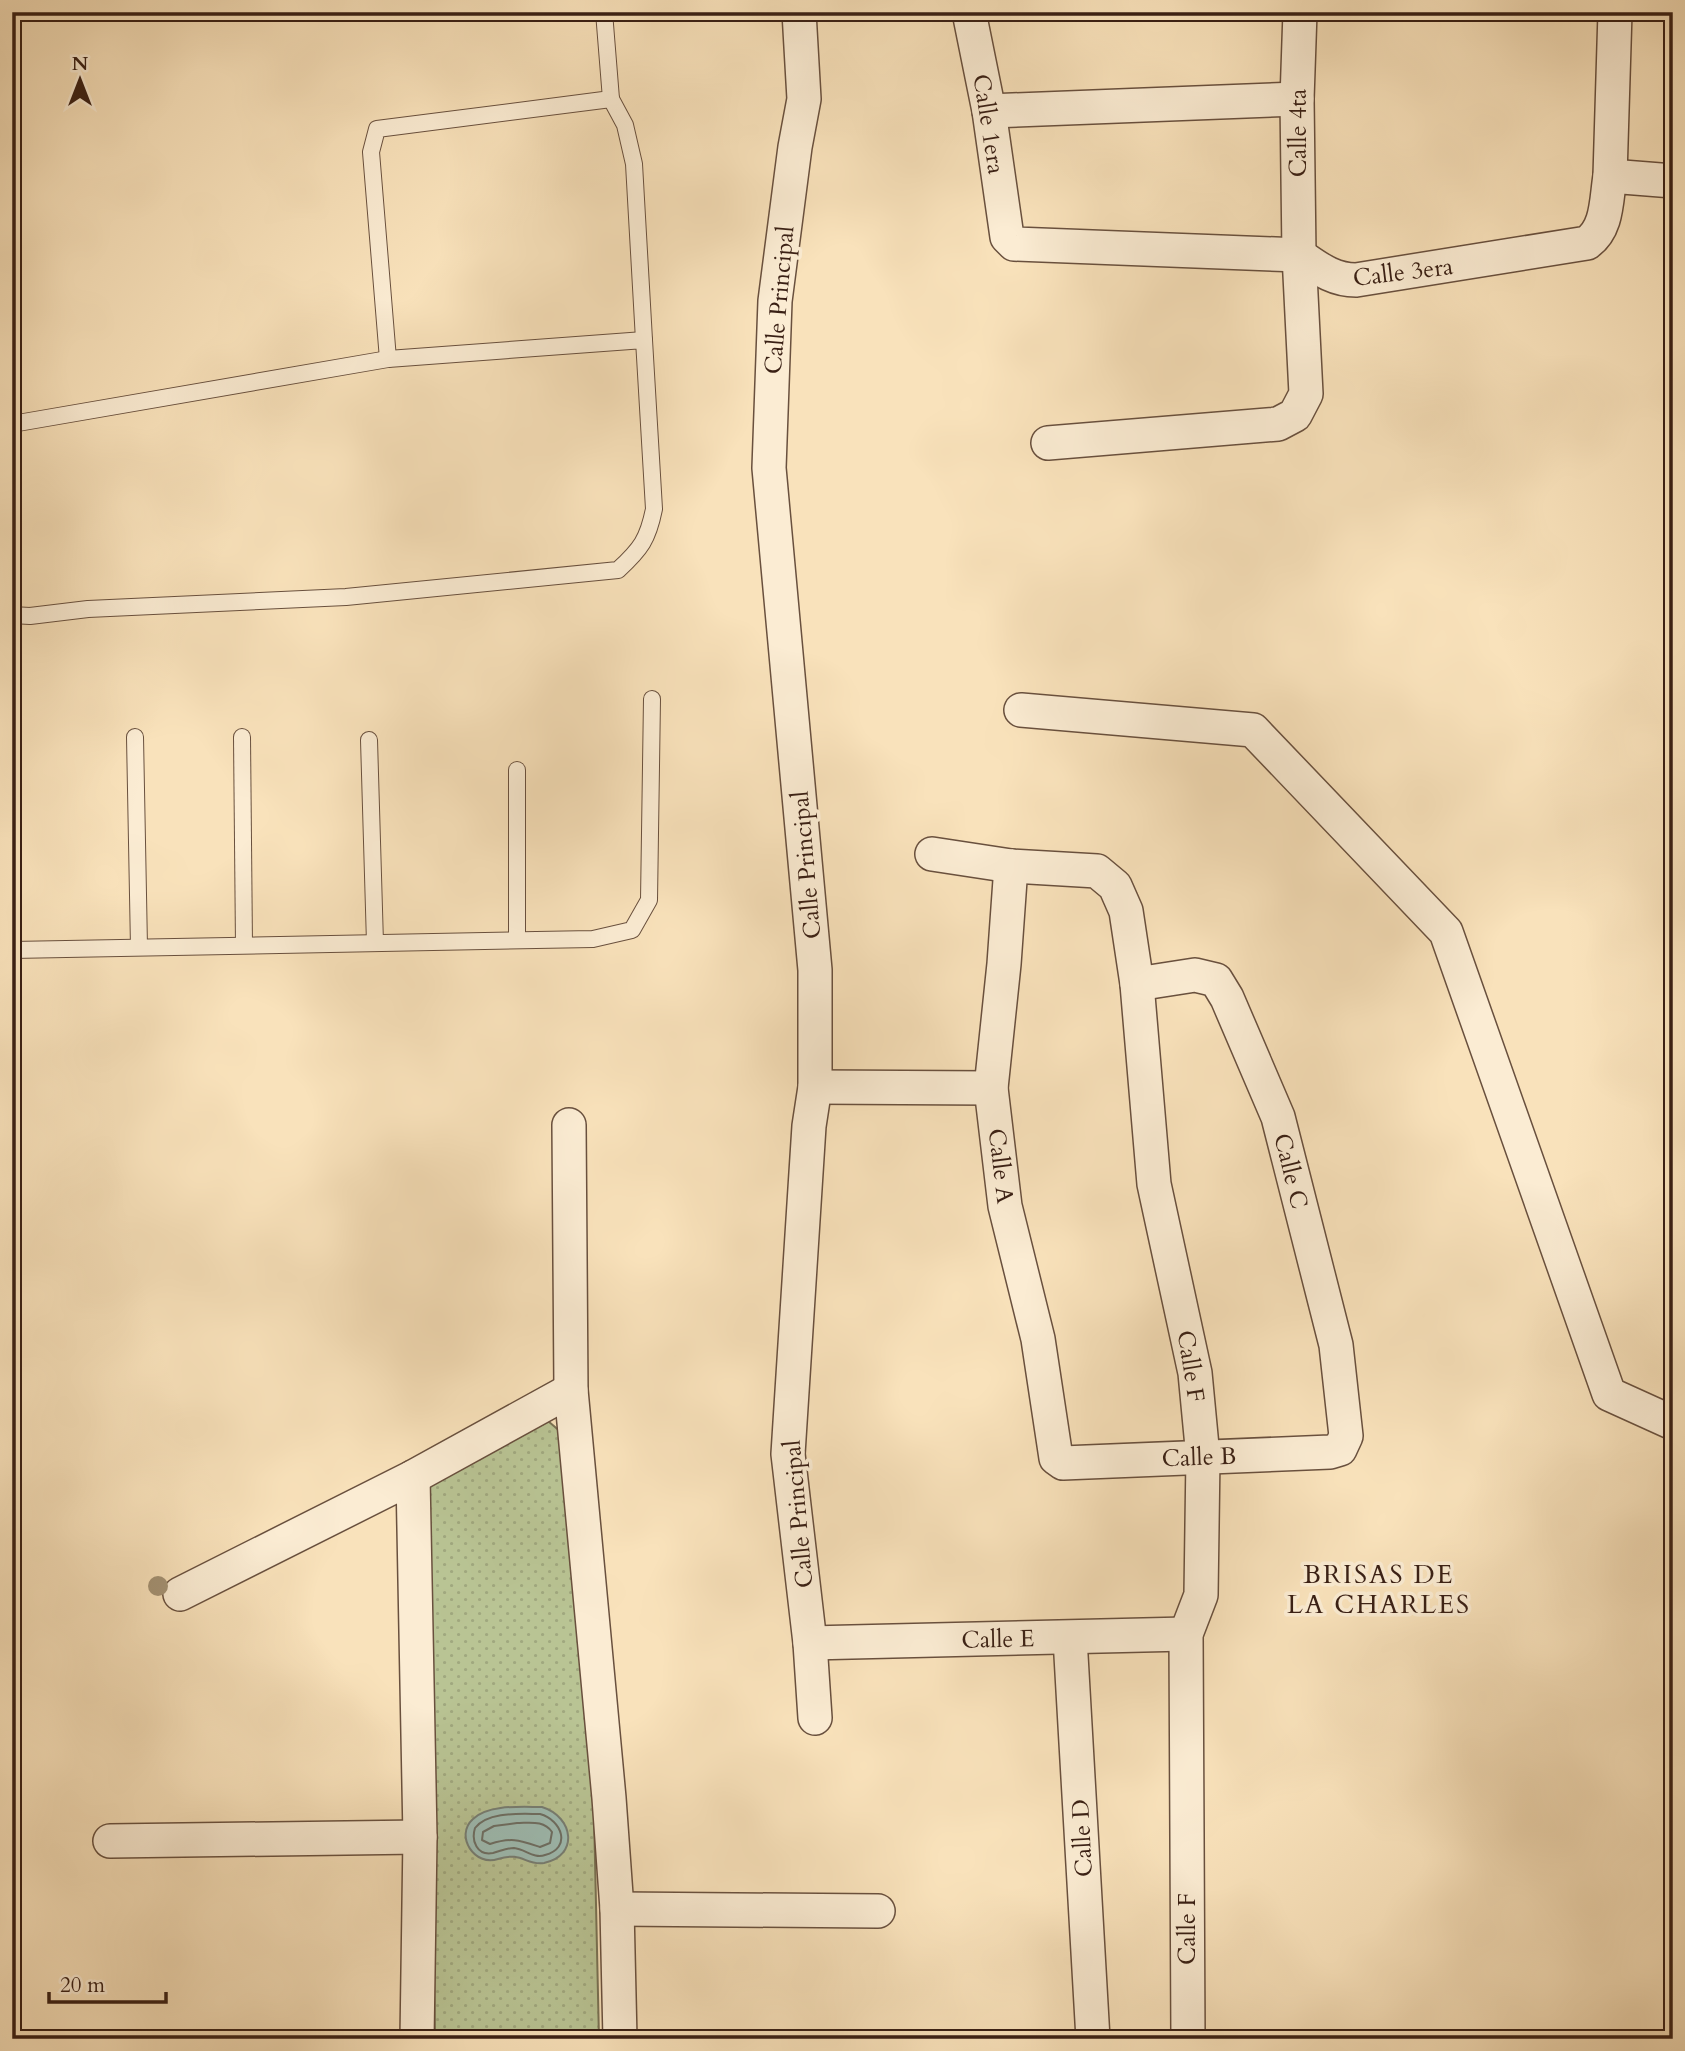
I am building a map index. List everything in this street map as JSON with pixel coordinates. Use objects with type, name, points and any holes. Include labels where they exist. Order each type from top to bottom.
[{"type":"street","name":"Calle Principal","points":[[799,12],[804,99],[775,301],[769,468],[815,970],[815,1087],[809,1126],[788,1454],[810,1643],[815,1718]]},
{"type":"street","name":"Calle 1era","points":[[969,12],[989,111],[1007,237],[1014,244],[1299,254]]},
{"type":"street","name":"Calle 4ta","points":[[1048,443],[1278,424],[1295,415],[1306,394],[1299,254],[1297,99],[1300,12]]},
{"type":"street","name":"Calle 3era","points":[[1299,254],[1331,276],[1356,280],[1587,243],[1597,236],[1602,226],[1610,176],[1615,12]]},
{"type":"street","points":[[989,111],[1297,99]]},
{"type":"street","points":[[1610,176],[1673,181]]},
{"type":"street","points":[[1021,710],[1253,730],[1446,932],[1609,1394],[1673,1423]]},
{"type":"street","name":"Calle F","points":[[932,854],[1011,866],[1097,871],[1115,886],[1126,911],[1137,984],[1154,1184],[1195,1373],[1203,1457],[1201,1595],[1186,1634],[1188,2039]]},
{"type":"street","name":"Calle A","points":[[1011,866],[991,1088],[1005,1206],[1038,1339],[1053,1452],[1059,1460]]},
{"type":"street","name":"Calle C","points":[[1137,984],[1195,975],[1216,981],[1227,998],[1278,1117],[1332,1332],[1346,1436],[1339,1449]]},
{"type":"street","points":[[815,1087],[991,1088]]},
{"type":"street","points":[[569,1125],[571,1390],[617,1909],[620,2039]]},
{"type":"street","points":[[180,1594],[413,1477],[571,1390]]},
{"type":"street","name":"Calle B","points":[[1059,1460],[1063,1463],[1330,1452],[1339,1449]]},
{"type":"street","points":[[413,1477],[420,1837],[417,2039]]},
{"type":"street","name":"Calle E","points":[[810,1643],[1186,1634]]},
{"type":"street","name":"Calle D","points":[[1070,1637],[1093,2039]]},
{"type":"street","points":[[110,1841],[420,1837]]},
{"type":"street","points":[[617,1909],[878,1911]]},
{"type":"lane","points":[[12,615],[346,597],[618,570],[639,551],[649,534],[654,509],[634,164],[625,125],[611,99],[604,12]]},
{"type":"lane","points":[[388,359],[371,152],[377,129],[611,99]]},
{"type":"lane","points":[[12,424],[388,359],[644,340]]},
{"type":"lane","points":[[12,950],[593,939],[632,930],[649,900],[652,699]]},
{"type":"lane","points":[[135,737],[139,947]]},
{"type":"lane","points":[[242,737],[244,945]]},
{"type":"lane","points":[[369,740],[375,943]]},
{"type":"lane","points":[[517,770],[517,939]]},
{"type":"green space","points":[[548,1421],[562,1433],[594,1815],[599,2039],[435,2039],[426,1497],[429,1481]]},
{"type":"water","points":[[506,1807],[542,1807],[553,1812],[566,1827],[567,1845],[563,1853],[555,1859],[533,1863],[513,1857],[482,1859],[466,1841],[468,1826],[479,1814]]},
{"type":"district","name":"BRISAS DE LA CHARLES","points":[[1379,1589]]}]
